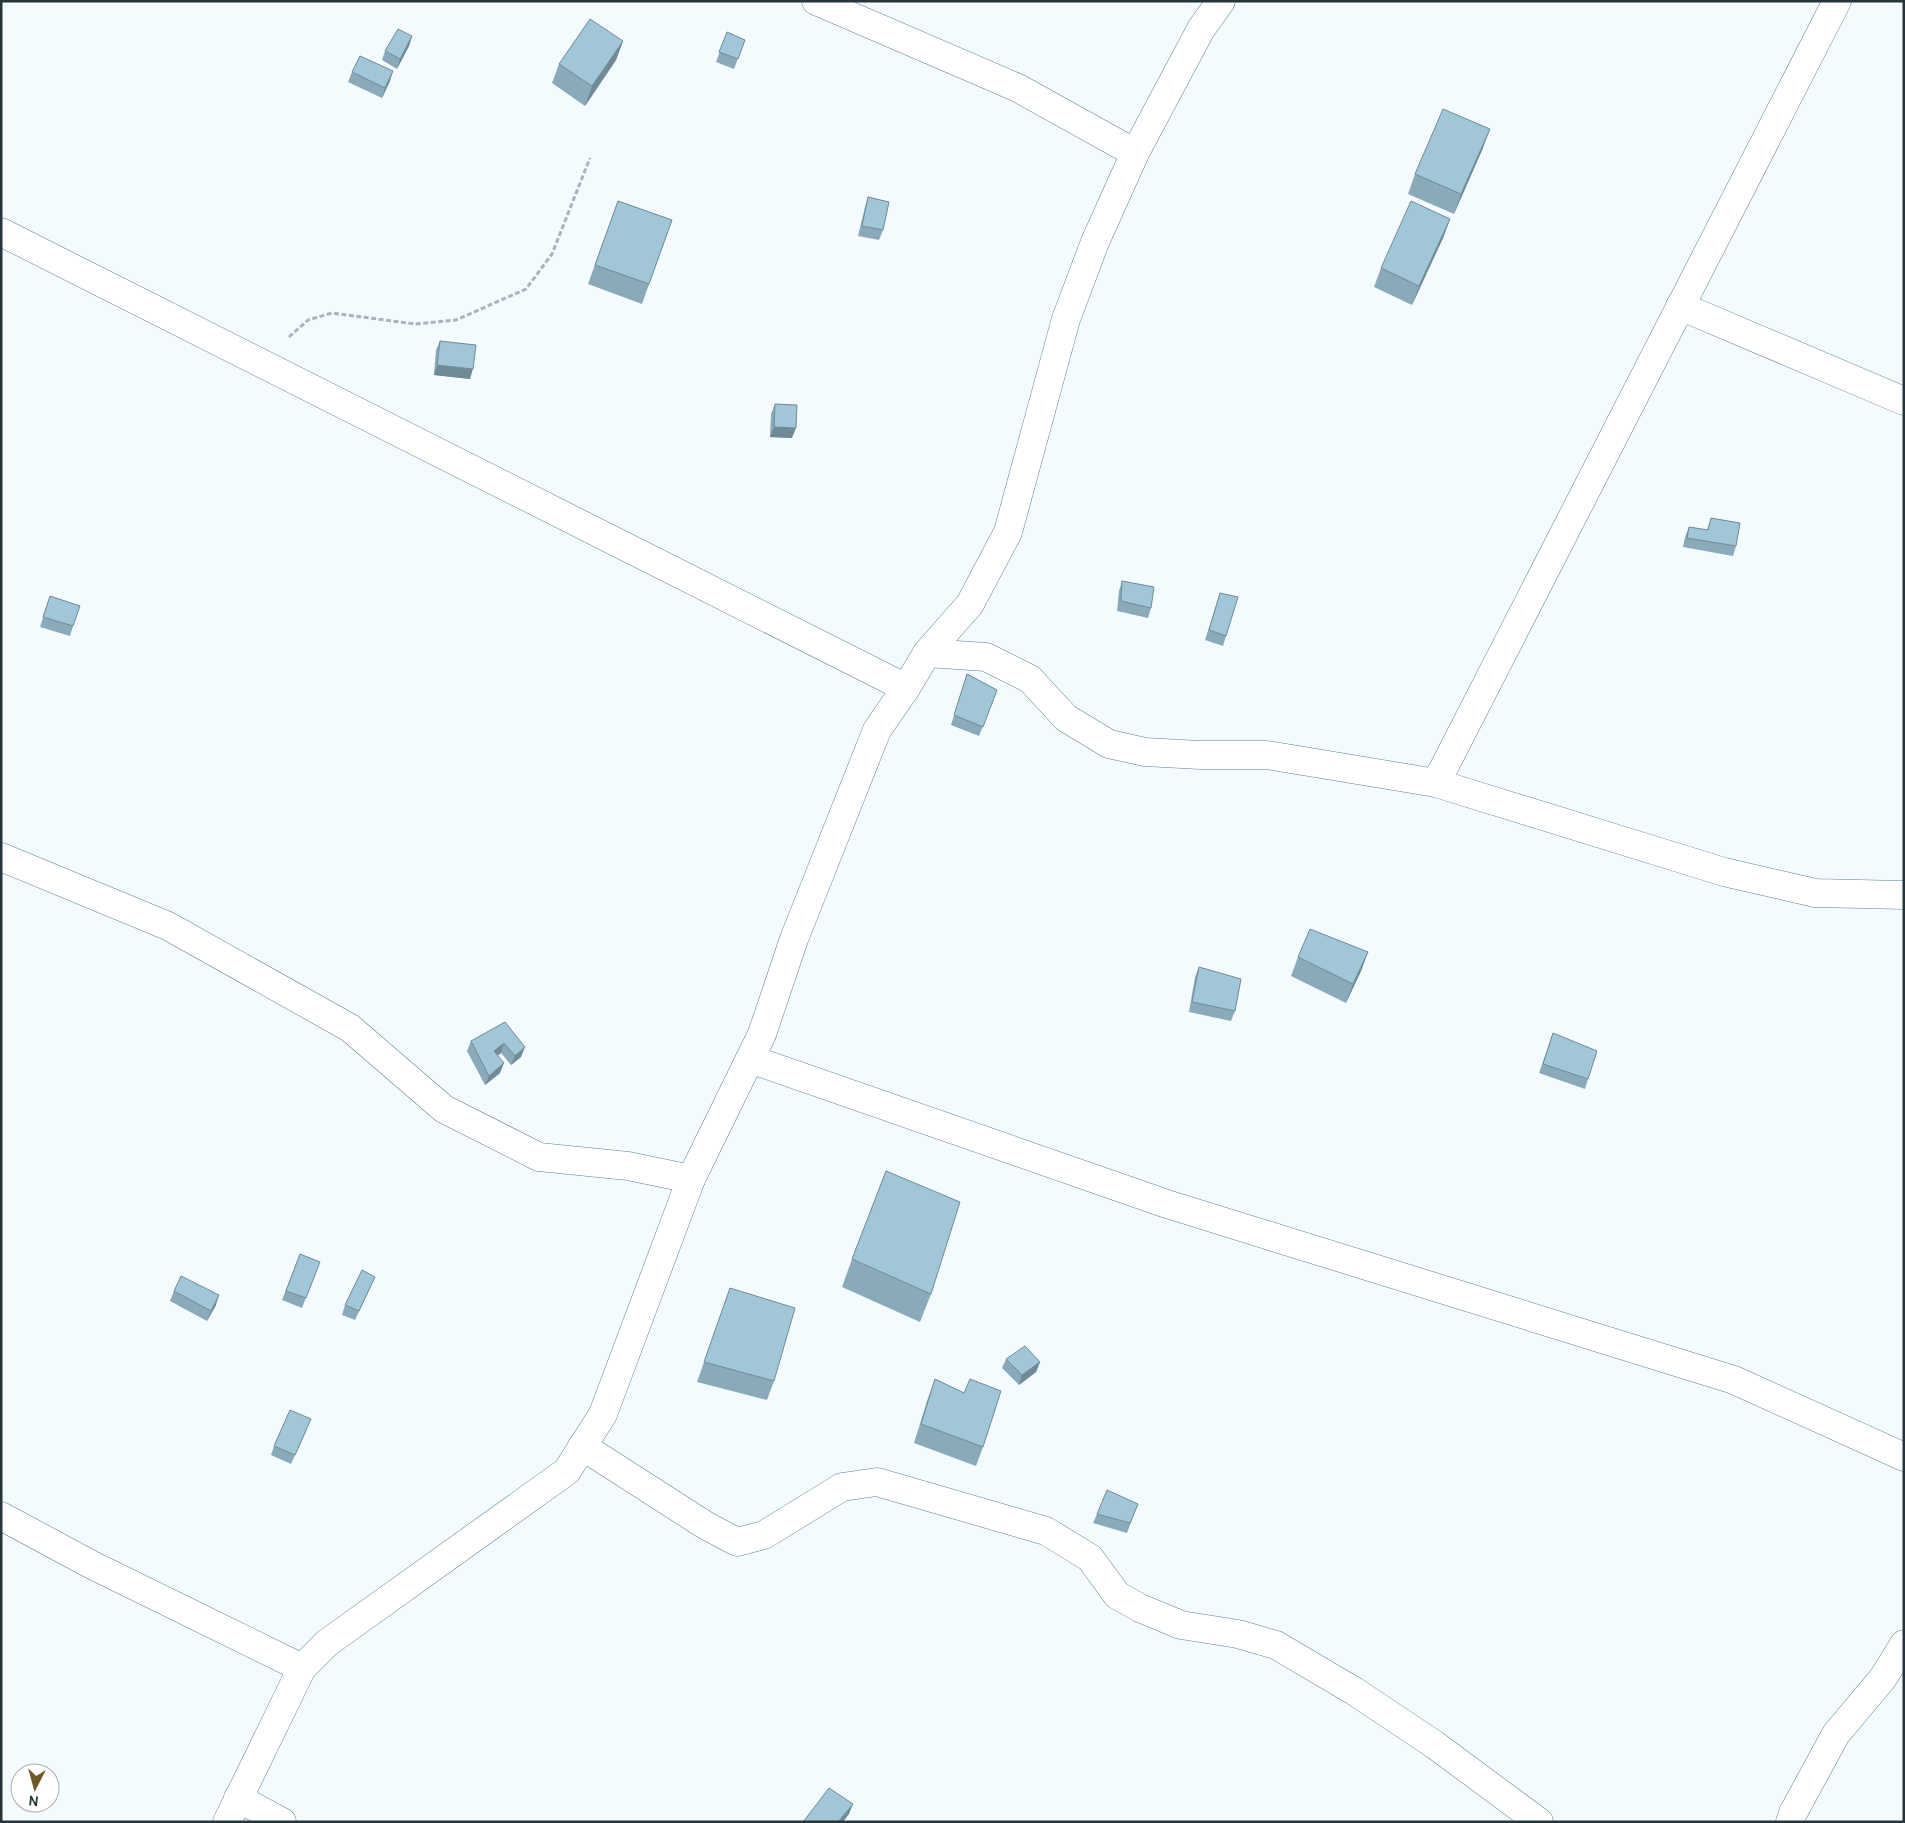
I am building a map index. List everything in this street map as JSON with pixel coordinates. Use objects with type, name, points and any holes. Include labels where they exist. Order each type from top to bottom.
[{"type":"street","points":[[816,1],[1018,88],[1135,153]]},
{"type":"street","points":[[282,1822],[233,1810],[302,1668],[327,1643],[567,1472],[603,1414],[691,1179],[762,1034],[794,939],[877,730],[927,653],[970,604],[1008,532],[1066,319],[1095,242],[1135,153],[1201,29],[1221,1]]},
{"type":"street","points":[[1436,783],[1836,1]]},
{"type":"street","points":[[1,232],[906,688]]},
{"type":"street","points":[[1680,306],[1904,401]]},
{"type":"street","points":[[927,653],[986,657],[1030,679],[1066,718],[1109,744],[1145,752],[1200,756],[1267,755],[1436,783],[1724,872],[1815,893],[1904,895]]},
{"type":"street","points":[[1,857],[168,926],[186,936],[350,1028],[444,1109],[539,1157],[628,1166],[691,1179]]},
{"type":"street","points":[[750,1059],[1167,1204],[1734,1380],[1904,1457]]},
{"type":"street","points":[[582,1446],[705,1525],[737,1542],[764,1535],[842,1487],[877,1482],[1046,1531],[1090,1558],[1117,1595],[1124,1600],[1181,1625],[1238,1634],[1276,1645],[1354,1691],[1435,1745],[1539,1822]]},
{"type":"street","points":[[1,1516],[92,1565],[302,1668]]},
{"type":"street","points":[[1790,1822],[1793,1813],[1836,1734],[1884,1678],[1904,1644]]},
{"type":"path","points":[[269,366],[290,336],[308,320],[332,314],[415,324],[456,320],[526,289],[552,254],[590,158]]},
{"type":"building","points":[[590,19],[623,41],[592,86],[559,64]]},
{"type":"building","points":[[398,29],[412,36],[400,59],[385,51]]},
{"type":"building","points":[[727,32],[745,40],[738,59],[719,52]]},
{"type":"building","points":[[360,56],[393,71],[385,88],[352,72]]},
{"type":"building","points":[[1443,109],[1490,129],[1461,194],[1415,174]]},
{"type":"building","points":[[868,197],[889,202],[883,230],[862,226]]},
{"type":"building","points":[[618,201],[672,220],[649,284],[595,265]]},
{"type":"building","points":[[1411,201],[1450,219],[1419,286],[1381,268]]},
{"type":"building","points":[[440,341],[476,345],[473,369],[437,365]]},
{"type":"building","points":[[775,404],[797,405],[796,428],[774,427]]},
{"type":"building","points":[[1711,518],[1740,523],[1736,546],[1687,538],[1689,527],[1708,530]]},
{"type":"building","points":[[1122,581],[1154,587],[1151,608],[1121,601]]},
{"type":"building","points":[[1220,593],[1238,597],[1226,636],[1209,630]]},
{"type":"building","points":[[50,596],[80,606],[73,626],[43,617]]},
{"type":"building","points":[[967,674],[997,690],[983,727],[954,715]]},
{"type":"building","points":[[1310,929],[1368,952],[1353,984],[1298,957]]},
{"type":"building","points":[[1199,967],[1241,979],[1235,1011],[1192,1002]]},
{"type":"building","points":[[505,1022],[525,1047],[515,1056],[504,1043],[494,1051],[504,1063],[489,1076],[471,1041]]},
{"type":"building","points":[[1553,1033],[1597,1051],[1588,1079],[1543,1064]]},
{"type":"building","points":[[886,1171],[960,1202],[931,1294],[852,1259]]},
{"type":"building","points":[[300,1254],[320,1262],[306,1298],[286,1291]]},
{"type":"building","points":[[362,1270],[375,1277],[359,1311],[345,1305]]},
{"type":"building","points":[[181,1276],[219,1295],[211,1311],[174,1291]]},
{"type":"building","points":[[730,1288],[795,1308],[774,1381],[704,1362]]},
{"type":"building","points":[[1025,1346],[1040,1362],[1022,1375],[1006,1359]]},
{"type":"building","points":[[935,1379],[964,1393],[970,1379],[1001,1391],[983,1447],[921,1424]]},
{"type":"building","points":[[290,1410],[311,1419],[295,1455],[274,1446]]},
{"type":"building","points":[[1107,1490],[1138,1504],[1130,1523],[1097,1514]]},
{"type":"building","points":[[829,1788],[853,1804],[838,1822],[803,1822]]}]
